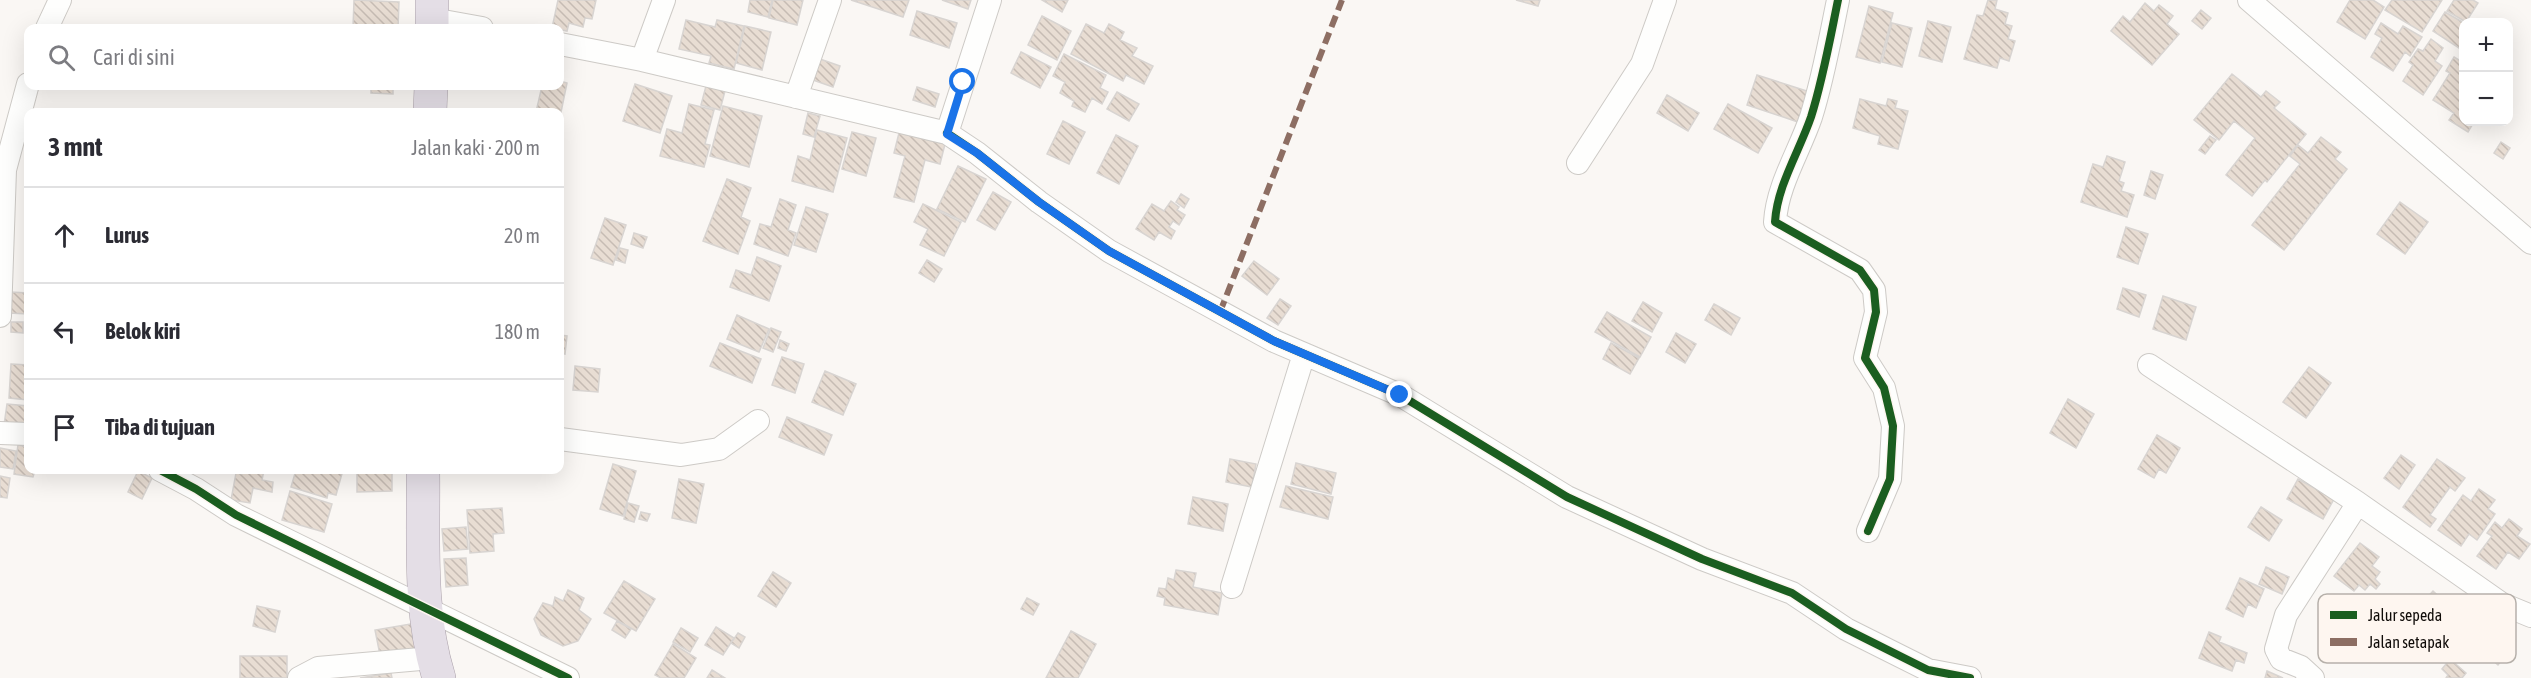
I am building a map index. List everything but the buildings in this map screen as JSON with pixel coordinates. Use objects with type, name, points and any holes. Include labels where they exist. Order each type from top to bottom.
[{"type":"highway","points":[[430,108],[431,90]]},
{"type":"highway","points":[[423,474],[424,607],[435,668]]},
{"type":"street","points":[[49,24],[60,0]]},
{"type":"street","points":[[642,60],[664,0]]},
{"type":"street","points":[[796,97],[830,0]]},
{"type":"street","points":[[947,134],[990,0]]},
{"type":"street","points":[[1578,163],[1642,64],[1665,0]]},
{"type":"street","points":[[1838,0],[1822,76],[1810,118],[1776,206],[1775,222],[1860,270],[1874,290],[1876,312],[1865,358],[1884,388],[1893,426],[1890,479],[1868,531]]},
{"type":"street","points":[[2249,0],[2531,243]]},
{"type":"street","points":[[432,16],[465,24]]},
{"type":"street","points":[[564,45],[642,60],[947,134],[977,153],[1039,202],[1109,251],[1274,341],[1400,395],[1567,497],[1702,559],[1792,593],[1846,629],[1928,670],[1970,678]]},
{"type":"street","points":[[0,316],[5,170],[26,90]]},
{"type":"street","points":[[1232,587],[1304,354]]},
{"type":"street","points":[[2149,365],[2358,503],[2488,594]]},
{"type":"street","points":[[564,440],[681,455],[719,449],[758,421]]},
{"type":"street","points":[[0,433],[24,435]]},
{"type":"street","points":[[168,474],[236,515],[568,678]]},
{"type":"street","points":[[2313,678],[2301,667],[2281,659],[2276,649],[2286,615],[2358,503]]},
{"type":"street","points":[[2516,610],[2531,616]]},
{"type":"street","points":[[299,678],[318,668],[435,668]]},
{"type":"marked path","points":[[1220,312],[1342,0]]},
{"type":"cycle path","points":[[1838,0],[1815,103],[1784,182],[1775,222],[1860,270],[1874,290],[1876,312],[1865,358],[1884,388],[1893,426],[1890,479],[1868,531]]},
{"type":"cycle path","points":[[947,133],[1109,251],[1274,341],[1400,395],[1567,497],[1702,559],[1792,593],[1846,629],[1928,670],[1970,678]]},
{"type":"cycle path","points":[[168,474],[236,515],[568,678]]},
{"type":"route","points":[[963,82],[947,134],[996,167],[1039,202],[1109,251],[1274,341],[1400,395]]}]
